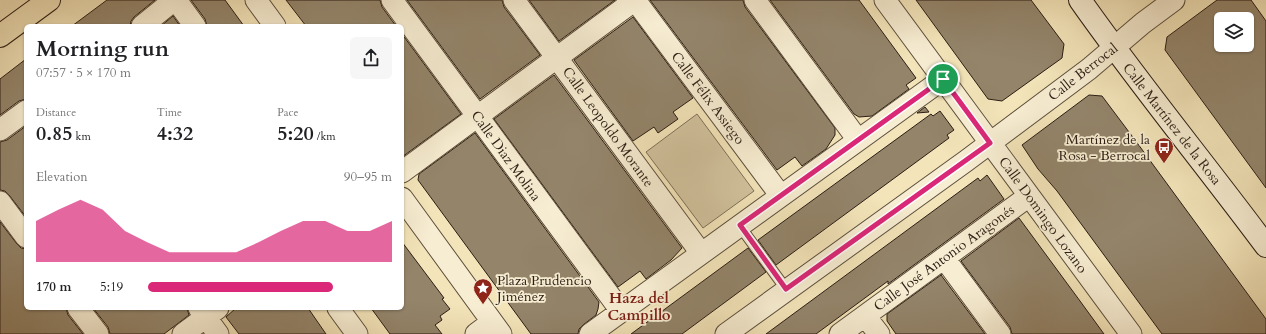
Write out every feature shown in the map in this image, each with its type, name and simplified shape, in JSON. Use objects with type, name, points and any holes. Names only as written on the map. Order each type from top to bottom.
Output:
[{"type":"main road","points":[[0,36],[49,0]]},
{"type":"main road","name":"Calle Martínez de la Rosa","points":[[1080,0],[1113,48],[1218,181],[1266,246]]},
{"type":"street","points":[[145,24],[175,0],[193,24]]},
{"type":"street","points":[[256,0],[274,24]]},
{"type":"street","name":"Calle Diaz Molina","points":[[392,0],[621,311]]},
{"type":"street","name":"Calle Leopoldo Morante","points":[[514,0],[701,254]]},
{"type":"street","points":[[404,171],[635,0]]},
{"type":"street","name":"Calle Félix Assiego","points":[[635,0],[781,196]]},
{"type":"street","points":[[755,0],[858,140]]},
{"type":"street","name":"Calle Domingo Lozano","points":[[885,0],[1131,334]]},
{"type":"street","name":"Calle Berrocal","points":[[726,334],[786,289],[990,143],[1089,69],[1143,23],[1174,0]]},
{"type":"street","points":[[590,334],[943,79]]},
{"type":"street","points":[[0,130],[24,112]]},
{"type":"street","name":"Calle José Antonio Aragonés","points":[[840,334],[1029,196]]},
{"type":"street","points":[[404,201],[490,330]]},
{"type":"street","points":[[0,202],[24,234]]},
{"type":"street","points":[[944,258],[1000,334]]},
{"type":"street","points":[[80,310],[98,334]]},
{"type":"street","points":[[339,310],[357,334]]},
{"type":"street","points":[[183,334],[208,311],[218,334]]},
{"type":"street","points":[[866,316],[879,334]]},
{"type":"lane","points":[[740,225],[786,289]]},
{"type":"shaded area","points":[[697,114],[754,191],[703,228],[646,152]]},
{"type":"building","points":[[107,0],[155,0],[134,17],[130,24],[75,24]]},
{"type":"building","points":[[191,0],[225,0],[243,24],[206,24],[205,19]]},
{"type":"building","points":[[286,0],[380,0],[382,7],[395,24],[304,24]]},
{"type":"building","points":[[407,0],[502,0],[504,7],[540,55],[480,99]]},
{"type":"building","points":[[529,0],[615,0],[559,41]]},
{"type":"building","points":[[650,0],[743,0],[745,7],[835,128],[835,135],[826,149],[802,166],[795,157],[777,170]]},
{"type":"building","points":[[770,0],[859,0],[916,78],[906,85],[909,89],[872,116],[859,117],[854,114]]},
{"type":"building","points":[[916,0],[1031,0],[1064,44],[1062,58],[1002,101],[988,99]]},
{"type":"building","points":[[1217,0],[1251,0],[1266,21],[1266,188],[1165,50],[1167,37]]},
{"type":"building","points":[[173,16],[179,24],[163,24]]},
{"type":"building","points":[[633,17],[693,98],[673,112],[678,119],[658,133],[654,127],[633,141],[574,60]]},
{"type":"building","points":[[404,37],[461,114],[404,156]]},
{"type":"building","points":[[24,61],[24,100],[19,101],[0,115],[0,79]]},
{"type":"building","points":[[554,75],[682,248],[671,260],[646,279],[640,271],[618,287],[494,119]]},
{"type":"building","points":[[1089,95],[1102,96],[1135,140],[1266,319],[1266,334],[1162,334],[1057,191],[1038,169],[1022,145]]},
{"type":"building","points":[[925,107],[929,112],[917,113]]},
{"type":"building","points":[[940,111],[954,130],[947,135],[949,138],[776,265],[758,240],[931,114],[933,116]]},
{"type":"building","points":[[24,127],[24,214],[9,195],[5,191],[0,190],[0,142],[7,140]]},
{"type":"building","points":[[475,133],[599,302],[596,315],[579,329],[578,334],[531,334],[418,180],[419,174]]},
{"type":"building","points":[[987,175],[1004,199],[888,284],[888,281],[816,334],[766,334],[978,178],[980,181]]},
{"type":"building","points":[[1019,218],[1104,334],[1012,334],[1010,327],[961,261]]},
{"type":"building","points":[[0,222],[17,244],[24,249],[24,310],[67,310],[68,315],[83,334],[0,334]]},
{"type":"building","points":[[404,245],[444,298],[442,299],[450,309],[440,316],[442,320],[435,325],[442,334],[390,334],[372,310],[404,310]]},
{"type":"building","points":[[748,248],[766,272],[682,334],[631,334]]},
{"type":"building","points":[[941,275],[985,334],[896,334],[887,321],[887,314]]},
{"type":"building","points":[[95,310],[188,310],[189,315],[164,334],[110,334],[108,327]]},
{"type":"building","points":[[234,310],[309,310],[326,334],[239,334],[226,317]]},
{"type":"place","name":"Martínez de la Rosa - Berrocal","points":[[1164,164]]},
{"type":"place","name":"Plaza Prudencio Jiménez","points":[[483,305]]},
{"type":"district","name":"Haza del Campillo","points":[[639,306]]},
{"type":"route","points":[[943,79],[990,143],[786,289],[740,225],[943,79]]}]
